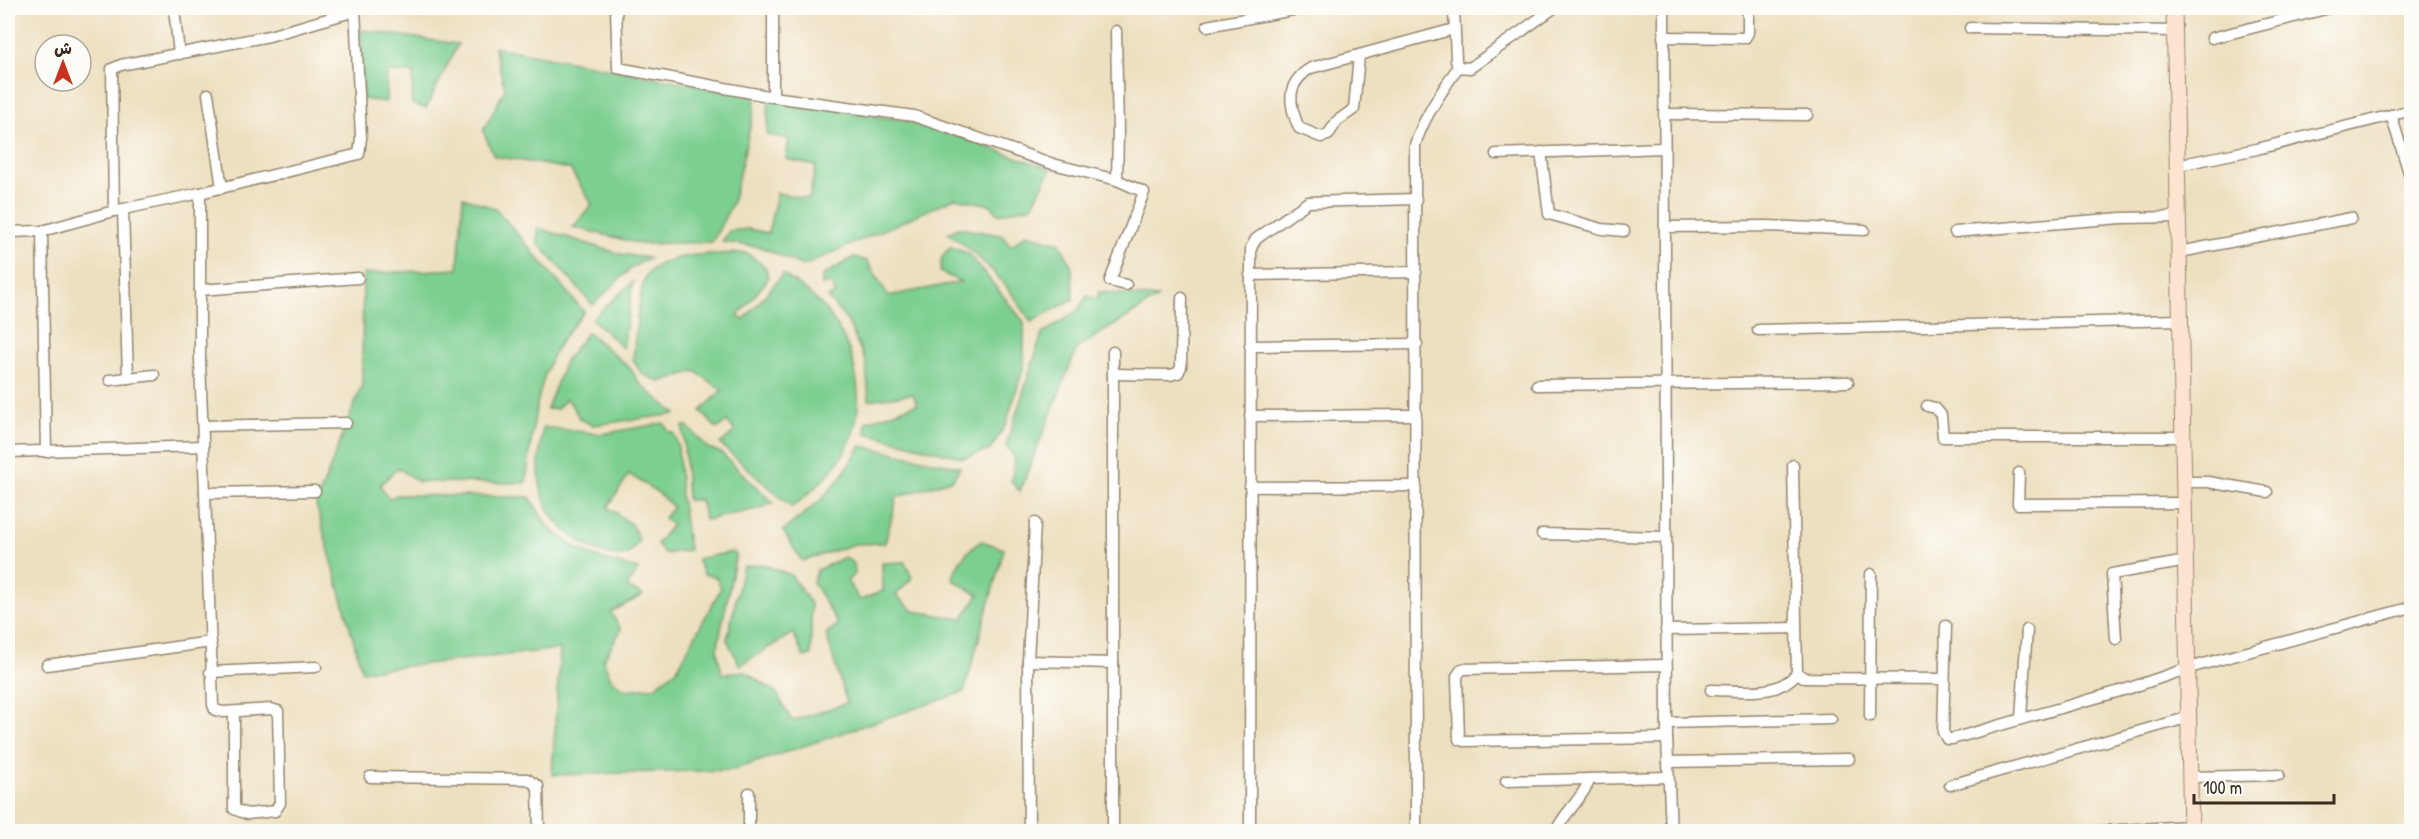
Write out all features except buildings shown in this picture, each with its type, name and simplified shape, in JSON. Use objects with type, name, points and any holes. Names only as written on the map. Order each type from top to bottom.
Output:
[{"type":"main road","points":[[2174,8],[2191,829]]},
{"type":"street","points":[[174,8],[179,54]]},
{"type":"street","points":[[616,8],[618,68],[773,97],[914,116],[1053,164],[1117,180],[1144,192],[1110,281],[1126,285]]},
{"type":"street","points":[[773,8],[773,97]]},
{"type":"street","points":[[1207,26],[1304,8]]},
{"type":"street","points":[[1416,831],[1415,145],[1437,99],[1458,68],[1454,8]]},
{"type":"street","points":[[1458,68],[1470,68],[1554,8]]},
{"type":"street","points":[[1664,8],[1667,384],[1666,665],[1671,831]]},
{"type":"street","points":[[1663,37],[1745,38],[1748,33],[1748,8]]},
{"type":"street","points":[[2212,38],[2329,8]]},
{"type":"street","points":[[8,232],[42,231],[118,210],[222,188],[359,153],[361,138],[355,9],[269,36],[121,65],[111,73],[118,210],[128,378]]},
{"type":"street","points":[[1970,28],[2174,31]]},
{"type":"street","points":[[1359,56],[1354,109],[1337,121],[1328,135],[1321,137],[1299,128],[1291,102],[1292,87],[1298,76],[1311,68],[1454,29]]},
{"type":"street","points":[[1116,31],[1117,180]]},
{"type":"street","points":[[207,94],[222,188]]},
{"type":"street","points":[[2178,165],[2248,151],[2412,110]]},
{"type":"street","points":[[1664,114],[1807,115]]},
{"type":"street","points":[[2391,115],[2412,182]]},
{"type":"street","points":[[1496,154],[1664,148]]},
{"type":"street","points":[[1541,152],[1549,214],[1602,229],[1624,231]]},
{"type":"street","points":[[200,193],[202,426],[211,642],[210,672],[214,708],[219,711],[234,712],[271,709],[279,713],[280,803],[275,811],[247,814],[234,809],[234,712]]},
{"type":"street","points":[[1250,831],[1250,275],[1253,242],[1308,202],[1416,199]]},
{"type":"street","points":[[1955,232],[2138,217],[2179,217]]},
{"type":"street","points":[[2180,252],[2351,218]]},
{"type":"street","points":[[1666,227],[1766,225],[1864,230]]},
{"type":"street","points":[[42,231],[46,452]]},
{"type":"street","points":[[1250,275],[1416,272]]},
{"type":"street","points":[[200,290],[358,278]]},
{"type":"street","points":[[1113,374],[1170,375],[1178,373],[1181,367],[1182,298]]},
{"type":"street","points":[[1758,330],[2180,320]]},
{"type":"street","points":[[1250,346],[1417,344]]},
{"type":"street","points":[[1113,352],[1113,831]]},
{"type":"street","points":[[110,380],[154,375]]},
{"type":"street","points":[[1538,386],[1848,382]]},
{"type":"street","points":[[1927,406],[1935,408],[1941,415],[1943,437],[2183,437]]},
{"type":"street","points":[[1250,416],[1416,415]]},
{"type":"street","points":[[202,426],[346,423]]},
{"type":"street","points":[[8,452],[203,446]]},
{"type":"street","points":[[1711,690],[1776,689],[1790,683],[1797,673],[1793,465]]},
{"type":"street","points":[[2019,473],[2018,504],[2185,503]]},
{"type":"street","points":[[2185,482],[2208,482],[2267,492]]},
{"type":"street","points":[[1250,487],[1416,486]]},
{"type":"street","points":[[205,493],[315,491]]},
{"type":"street","points":[[1029,831],[1028,661],[1035,523]]},
{"type":"street","points":[[1542,534],[1666,537]]},
{"type":"street","points":[[2116,639],[2112,574],[2187,561]]},
{"type":"street","points":[[1870,716],[1871,574]]},
{"type":"street","points":[[1946,626],[1943,732],[1947,739],[2127,689],[2189,668],[2412,607]]},
{"type":"street","points":[[1666,630],[1796,628]]},
{"type":"street","points":[[2021,718],[2027,630]]},
{"type":"street","points":[[47,665],[211,642]]},
{"type":"street","points":[[1028,661],[1113,663]]},
{"type":"street","points":[[1666,665],[1462,669],[1457,676],[1457,729],[1459,739],[1464,741],[1667,738]]},
{"type":"street","points":[[210,672],[316,667]]},
{"type":"street","points":[[1797,673],[1805,678],[1944,679]]},
{"type":"street","points":[[1950,785],[2190,717]]},
{"type":"street","points":[[1667,723],[1831,719]]},
{"type":"street","points":[[1668,762],[1849,759]]},
{"type":"street","points":[[2190,777],[2279,775]]},
{"type":"street","points":[[370,777],[527,778],[538,786],[539,831]]},
{"type":"street","points":[[1506,781],[1668,777]]},
{"type":"street","points":[[1556,831],[1560,822],[1584,794],[1590,779]]},
{"type":"street","points":[[748,793],[748,831]]},
{"type":"street","points":[[2085,831],[2191,829]]},
{"type":"street","points":[[2017,831],[2047,831]]},
{"type":"green space","points":[[361,30],[458,44],[426,108],[412,104],[413,73],[387,72],[386,102],[363,99]]},
{"type":"green space","points":[[494,47],[755,96],[754,111],[732,204],[712,242],[641,244],[573,227],[592,204],[570,169],[494,156],[483,131],[505,89]]},
{"type":"green space","points":[[769,98],[919,123],[1051,169],[1032,206],[998,214],[991,205],[955,198],[803,266],[761,247],[722,242],[729,231],[748,229],[768,233],[777,193],[809,199],[816,166],[786,159],[789,139],[767,135]]},
{"type":"green space","points":[[463,197],[496,209],[584,312],[560,342],[547,368],[535,416],[526,483],[419,482],[398,468],[380,485],[389,499],[396,495],[530,497],[547,525],[569,544],[614,563],[638,569],[627,587],[643,595],[611,612],[621,630],[603,660],[611,679],[625,690],[654,687],[676,671],[721,588],[716,577],[704,574],[697,559],[732,552],[736,554],[717,650],[722,674],[744,671],[776,692],[792,721],[847,703],[826,634],[838,624],[813,582],[817,570],[845,557],[854,564],[855,574],[847,581],[860,600],[883,591],[882,563],[905,562],[912,578],[896,595],[914,611],[962,619],[979,595],[953,580],[954,574],[963,558],[982,541],[1004,549],[964,692],[733,770],[552,775],[560,649],[362,671],[316,504],[362,385],[363,274],[458,269]]},
{"type":"green space","points":[[538,228],[620,254],[649,258],[631,268],[593,305],[538,243]]},
{"type":"green space","points":[[958,228],[1002,235],[1011,246],[1026,234],[1060,243],[1072,268],[1073,299],[1031,322],[1014,296],[994,273],[973,252],[948,233]]},
{"type":"green space","points":[[951,247],[969,254],[1024,322],[1024,366],[1006,424],[990,450],[963,458],[866,433],[866,422],[917,404],[913,394],[869,400],[866,362],[848,322],[828,298],[836,293],[830,283],[822,285],[822,276],[854,257],[867,261],[888,296],[961,282],[940,272],[942,256]]},
{"type":"green space","points":[[747,253],[766,268],[768,279],[738,316],[744,320],[783,274],[823,307],[838,327],[846,343],[856,377],[857,413],[854,430],[847,447],[837,464],[823,480],[792,507],[720,444],[735,431],[727,421],[717,429],[701,411],[722,390],[695,371],[659,382],[641,373],[633,359],[641,291],[646,276],[654,268],[678,258],[707,254]]},
{"type":"green space","points":[[633,282],[623,348],[592,319]]},
{"type":"green space","points":[[1099,292],[1158,298],[1077,348],[1020,491],[1011,481],[1015,458],[1006,446],[1042,334],[1078,310],[1087,296],[1097,299]]},
{"type":"green space","points":[[588,332],[631,369],[639,383],[676,414],[592,425],[580,419],[567,398],[557,409],[547,409],[566,359]]},
{"type":"green space","points":[[664,423],[669,432],[673,432],[678,445],[681,497],[689,550],[664,554],[657,543],[672,525],[664,518],[673,507],[657,492],[629,474],[608,507],[632,525],[639,541],[627,555],[616,556],[599,551],[584,544],[568,532],[547,507],[542,493],[539,463],[543,427],[601,434]]},
{"type":"green space","points":[[683,426],[687,426],[708,448],[721,453],[773,503],[761,508],[705,520],[700,500],[687,500]]},
{"type":"green space","points":[[861,446],[960,467],[953,479],[897,497],[885,543],[855,544],[802,561],[783,531],[822,499],[841,477]]},
{"type":"green space","points":[[761,564],[791,575],[811,604],[811,655],[804,657],[793,633],[740,665],[727,640],[743,567]]}]
